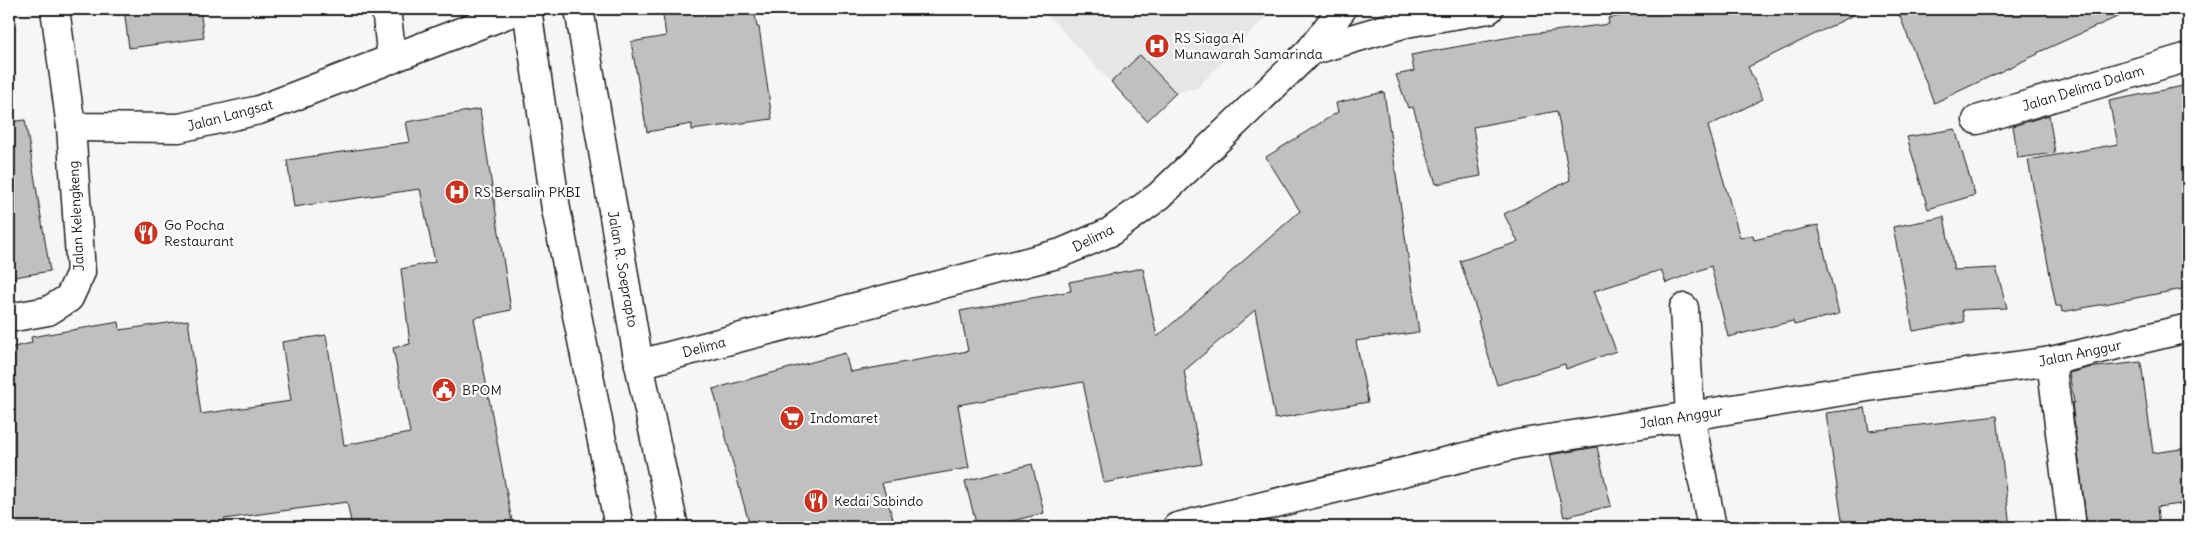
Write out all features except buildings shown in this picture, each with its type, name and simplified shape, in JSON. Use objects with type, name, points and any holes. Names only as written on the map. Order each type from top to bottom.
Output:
[{"type":"street","points":[[55,9],[71,127]]},
{"type":"street","points":[[386,9],[392,59]]},
{"type":"street","name":"Jalan Langsat","points":[[71,127],[179,128],[259,110],[520,9]]},
{"type":"street","points":[[527,9],[556,210],[619,527]]},
{"type":"street","name":"Jalan R. Soeprapto","points":[[579,9],[639,364],[674,527]]},
{"type":"street","points":[[1310,51],[1342,9]]},
{"type":"street","name":"Delima","points":[[639,364],[1061,253],[1110,232],[1159,196],[1310,51],[1406,23],[1489,9]]},
{"type":"street","name":"Jalan Delima Dalam","points":[[1977,120],[2188,57]]},
{"type":"street","name":"Jalan Kelengkeng","points":[[9,318],[48,311],[69,298],[81,272],[71,127]]},
{"type":"street","points":[[1684,308],[1690,416],[1712,527]]},
{"type":"street","name":"Jalan Anggur","points":[[1177,527],[1518,444],[1874,386],[2051,361],[2188,328]]},
{"type":"street","points":[[2051,361],[2072,527]]},
{"type":"shaded area","name":"RS Siaga Al Munawarah Samarinda","points":[[1042,9],[1274,9],[1197,88],[1176,93],[1147,121]]},
{"type":"place","name":"RS Siaga Al Munawarah Samarinda","points":[[1157,46]]},
{"type":"place","name":"RS Bersalin PKBI","points":[[457,192]]},
{"type":"place","name":"Go Pocha Restaurant","points":[[146,233]]},
{"type":"place","name":"BPOM","points":[[444,390]]},
{"type":"place","name":"Indomaret","points":[[792,418]]},
{"type":"place","name":"Kedai Sabindo","points":[[816,501]]}]
